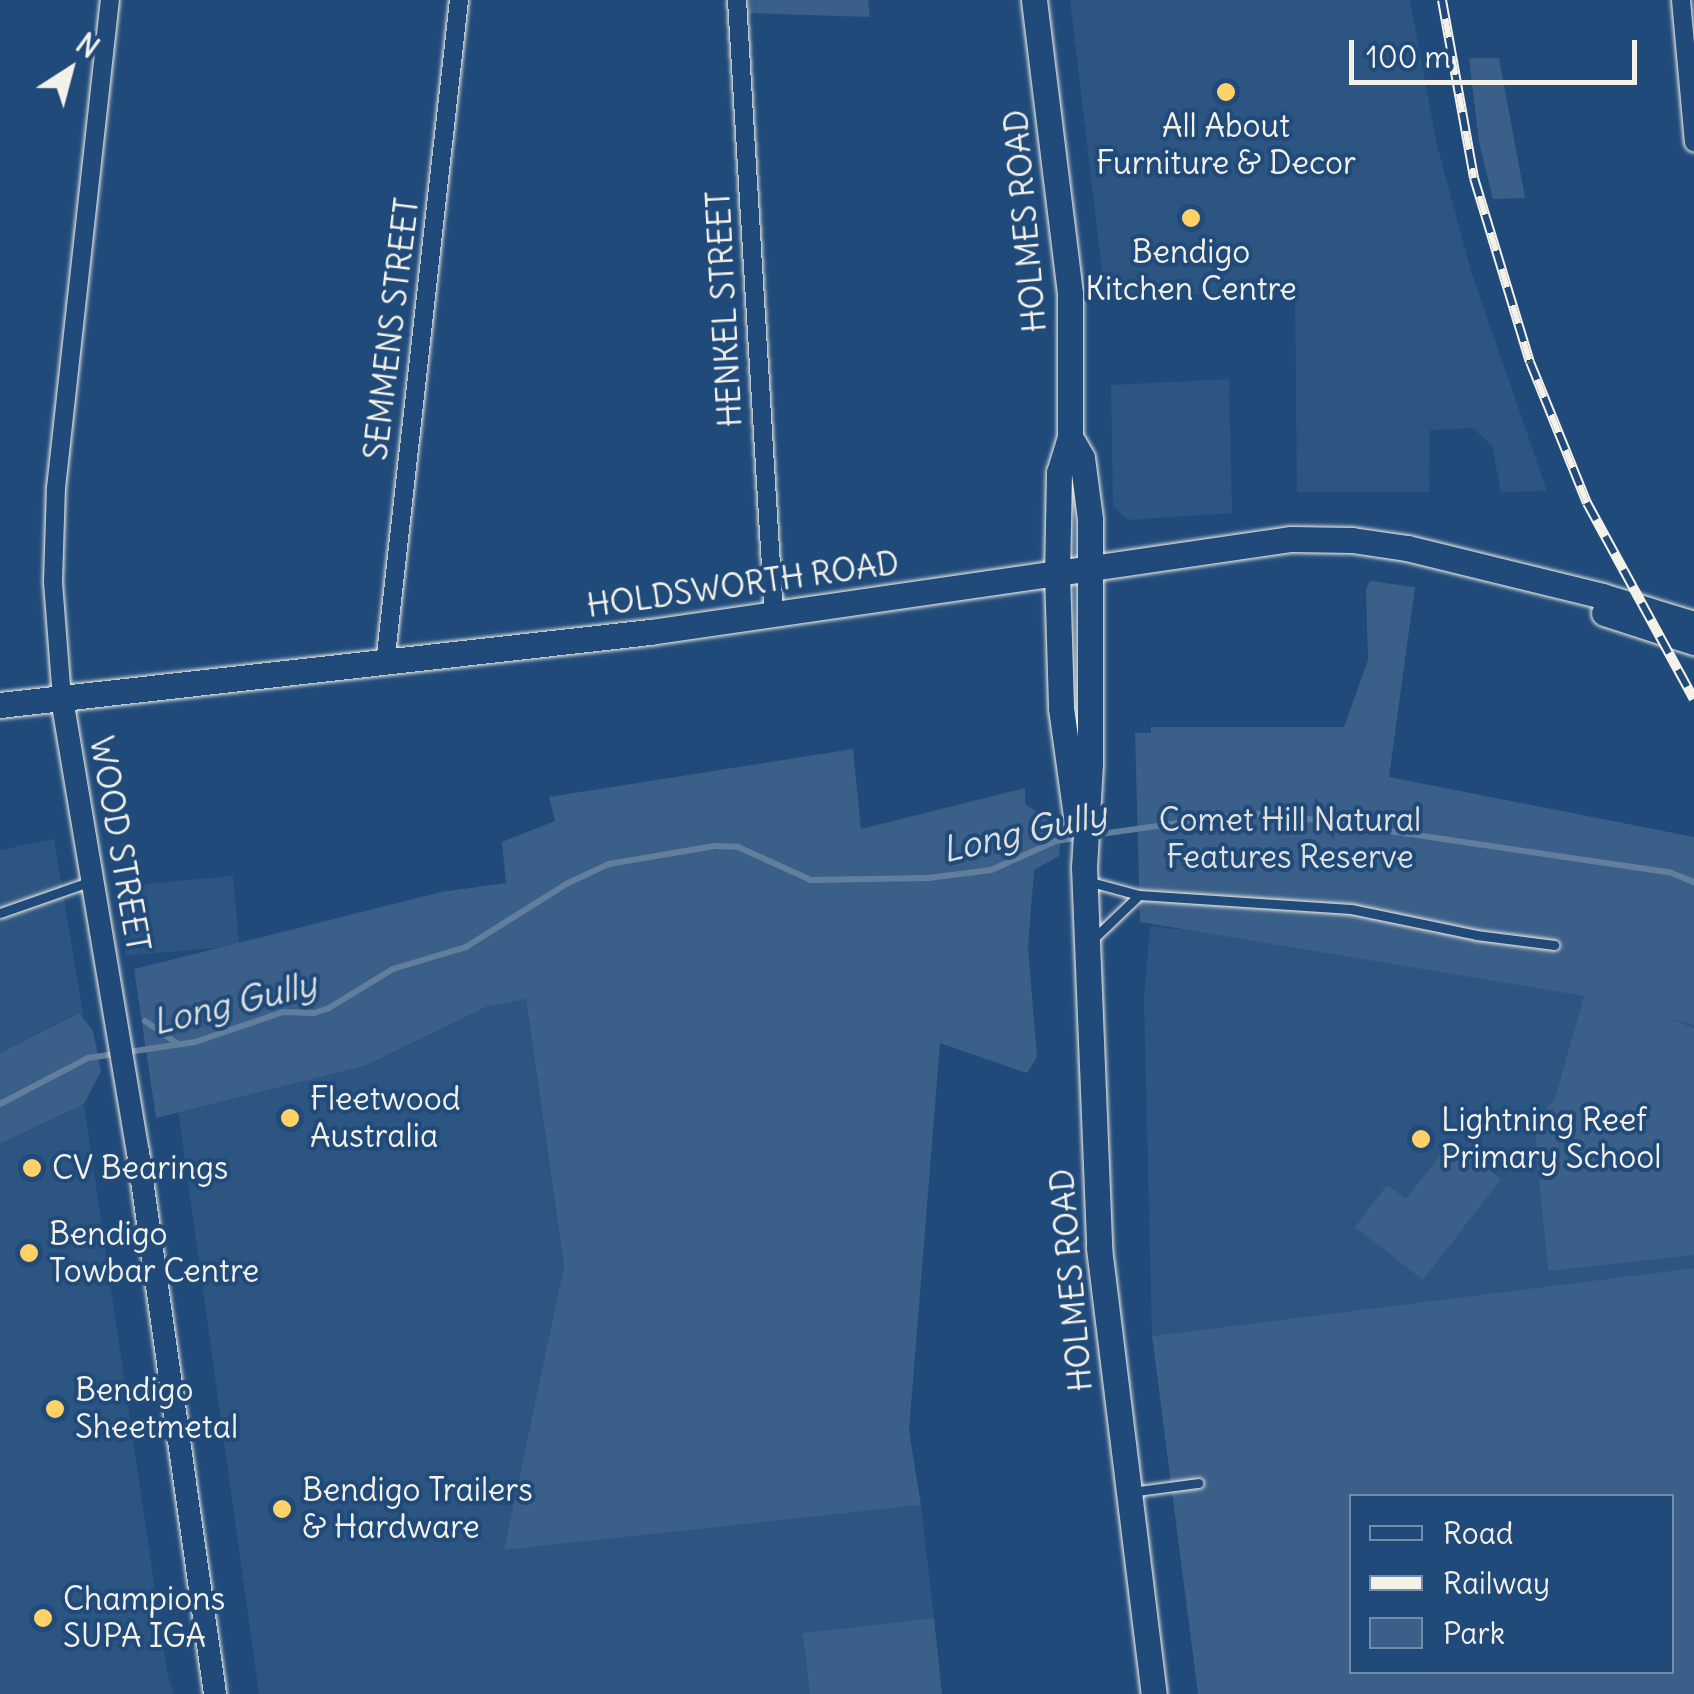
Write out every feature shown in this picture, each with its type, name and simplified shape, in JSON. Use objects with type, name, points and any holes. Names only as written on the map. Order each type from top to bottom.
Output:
[{"type":"main road","name":"HOLMES ROAD","points":[[1034,0],[1067,254],[1070,437],[1059,472],[1057,572],[1061,708],[1084,847]]},
{"type":"main road","name":"HOLMES ROAD","points":[[1070,437],[1082,458],[1086,481],[1090,566],[1084,847],[1099,1248],[1152,1691]]},
{"type":"main road","name":"HOLDSWORTH ROAD","points":[[0,706],[386,664],[774,615],[1213,547],[1324,539],[1392,545],[1694,624]]},
{"type":"main road","name":"HOLDSWORTH ROAD","points":[[1492,570],[1694,642]]},
{"type":"street","name":"WOOD STREET","points":[[110,0],[56,488],[54,582],[62,699],[124,1065],[215,1694]]},
{"type":"street","name":"SEMMENS STREET","points":[[386,664],[459,0]]},
{"type":"street","name":"HENKEL STREET","points":[[737,0],[774,615]]},
{"type":"street","points":[[1681,0],[1694,142]]},
{"type":"lane","points":[[1084,847],[1139,895],[1351,909],[1459,932],[1554,944]]},
{"type":"lane","points":[[0,913],[92,881]]},
{"type":"lane","points":[[1086,946],[1139,895]]},
{"type":"lane","points":[[1127,1492],[1198,1483]]},
{"type":"shaded area","points":[[1070,0],[1410,0],[1437,145],[1471,271],[1547,491],[1501,492],[1492,446],[1473,428],[1430,430],[1429,492],[1297,492],[1295,292],[1105,296]]},
{"type":"shaded area","points":[[1229,379],[1232,513],[1128,520],[1113,507],[1111,385]]},
{"type":"shaded area","points":[[54,839],[84,1018],[78,1013],[0,1053],[0,850]]},
{"type":"shaded area","points":[[233,876],[239,946],[126,956],[119,886]]},
{"type":"shaded area","name":"Lightning Reef Primary School","points":[[1150,926],[1492,965],[1694,1010],[1694,1268],[1152,1336],[1144,999]]},
{"type":"shaded area","points":[[526,999],[564,1266],[505,1549],[921,1505],[934,1618],[804,1633],[810,1694],[259,1694],[178,1110],[367,1065],[486,1007]]},
{"type":"shaded area","points":[[84,1104],[167,1672],[174,1694],[0,1694],[0,1144]]},
{"type":"green space","points":[[749,0],[868,0],[870,17],[750,13]]},
{"type":"green space","points":[[1469,58],[1499,58],[1525,198],[1493,199],[1479,142]]},
{"type":"green space","name":"Comet Hill Natural Features Reserve","points":[[1370,581],[1415,587],[1389,777],[1694,837],[1694,1025],[1668,1018],[1694,1028],[1694,1255],[1548,1271],[1534,1124],[1555,1098],[1584,996],[1140,922],[1135,733],[1151,733],[1151,727],[1344,727],[1368,660],[1366,589]]},
{"type":"green space","points":[[853,749],[861,829],[1025,788],[1025,804],[1062,829],[1059,856],[1034,870],[1028,947],[1037,1057],[1027,1073],[940,1043],[909,1431],[921,1505],[504,1550],[564,1266],[526,999],[486,1007],[367,1065],[156,1118],[134,969],[441,892],[506,883],[502,842],[555,821],[549,797]]},
{"type":"green space","points":[[79,1013],[93,1031],[101,1071],[84,1104],[0,1144],[0,1053]]},
{"type":"green space","points":[[1452,1140],[1501,1179],[1423,1280],[1355,1227],[1387,1185],[1406,1199]]},
{"type":"green space","points":[[1694,1268],[1694,1694],[1198,1694],[1152,1336]]},
{"type":"green space","points":[[934,1618],[942,1694],[810,1694],[803,1633]]},
{"type":"waterway","name":"Long Gully","points":[[1094,835],[1234,815],[1274,814],[1669,872],[1694,882]]},
{"type":"waterway","name":"Long Gully","points":[[0,1104],[88,1058],[195,1042],[283,1012],[314,1013],[329,1008],[393,969],[466,947],[568,883],[609,864],[714,846],[738,847],[811,880],[928,878],[991,870],[1056,841],[1082,837]]},
{"type":"waterway","points":[[145,1021],[177,1043]]},
{"type":"railway","points":[[1442,0],[1474,178],[1530,362],[1587,503],[1694,699]]},
{"type":"place","name":"All About Furniture & Decor","points":[[1226,92]]},
{"type":"place","name":"Bendigo Kitchen Centre","points":[[1191,218]]},
{"type":"place","name":"Fleetwood Australia","points":[[290,1118]]},
{"type":"place","name":"Lightning Reef Primary School","points":[[1421,1139]]},
{"type":"place","name":"CV Bearings","points":[[32,1168]]},
{"type":"place","name":"Bendigo Towbar Centre","points":[[29,1253]]},
{"type":"place","name":"Bendigo Sheetmetal","points":[[55,1409]]},
{"type":"place","name":"Bendigo Trailers & Hardware","points":[[282,1509]]},
{"type":"place","name":"Champions SUPA IGA","points":[[43,1618]]}]
